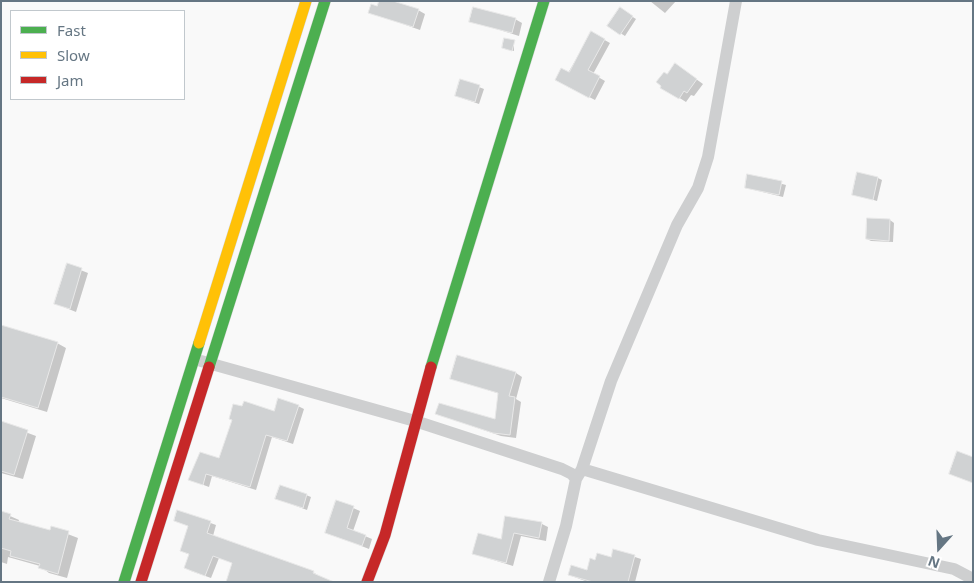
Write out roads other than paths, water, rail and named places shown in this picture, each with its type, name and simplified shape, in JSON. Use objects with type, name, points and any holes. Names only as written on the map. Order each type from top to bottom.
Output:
[{"type":"street","points":[[124,582],[306,1]]},
{"type":"street","points":[[140,582],[325,1]]},
{"type":"street","points":[[367,582],[385,535],[415,420],[544,1]]},
{"type":"street","points":[[549,582],[579,474],[611,381],[677,224],[698,188],[708,157],[736,1]]},
{"type":"street","points":[[193,359],[415,420],[579,474],[818,540],[954,569],[973,579]]}]
